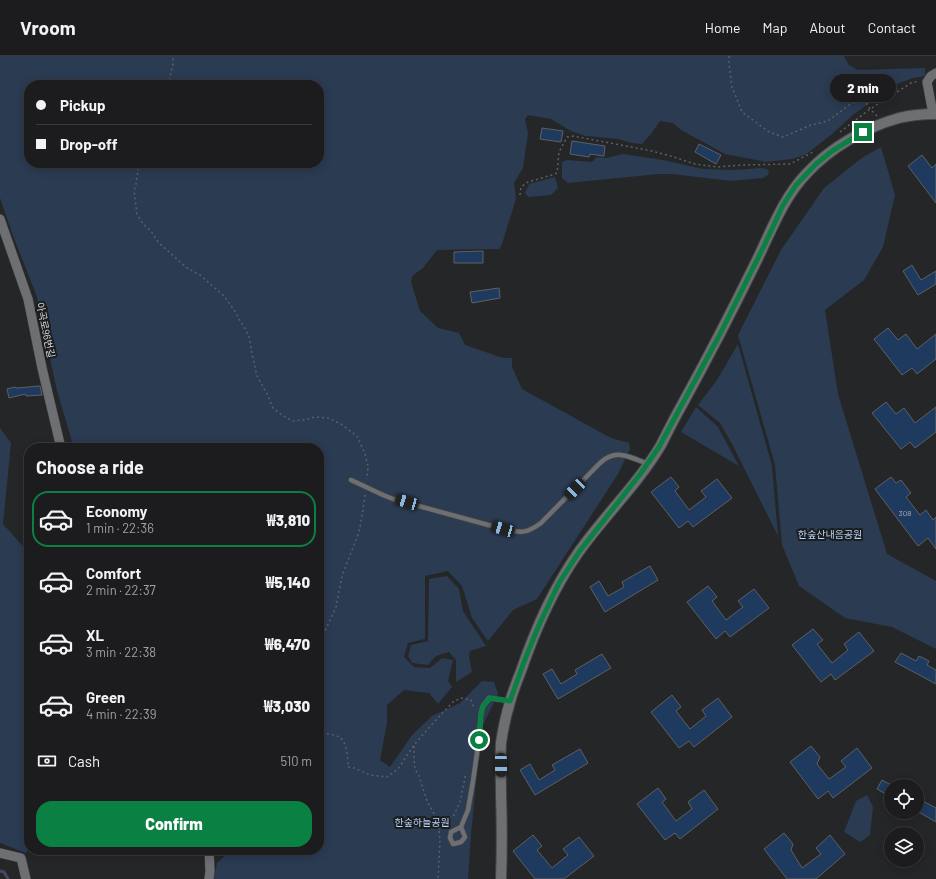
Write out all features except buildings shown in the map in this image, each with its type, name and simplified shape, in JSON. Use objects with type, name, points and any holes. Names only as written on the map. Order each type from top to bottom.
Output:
[{"type":"street","points":[[501,879],[501,753],[503,730],[510,701],[524,662],[548,604],[562,577],[583,546],[648,464],[659,447],[718,338],[765,244],[778,213],[796,185],[808,171],[832,151],[863,132],[884,123],[909,116],[934,114],[927,86],[931,76],[936,73]]},
{"type":"street","name":"아곡로96번길","points":[[0,220],[28,299],[42,368],[61,443]]},
{"type":"street","points":[[0,853],[21,858],[26,879]]},
{"type":"street","points":[[209,855],[209,879]]},
{"type":"lane","points":[[351,480],[393,499],[513,532],[523,532],[536,527],[541,523],[600,463],[608,457],[612,455],[624,455],[648,464]]},
{"type":"lane","points":[[461,827],[468,810],[474,781],[483,706],[490,698],[510,701]]},
{"type":"path","points":[[169,80],[174,64],[173,56]]},
{"type":"path","points":[[729,56],[732,87],[742,112],[769,132],[783,137],[811,125],[828,121],[852,102],[865,101],[870,109],[884,123]]},
{"type":"path","points":[[838,134],[870,109],[911,83],[929,79]]},
{"type":"path","points":[[520,195],[521,187],[528,182],[552,175],[557,172],[559,152],[567,138],[573,136],[652,151],[695,164],[717,167],[790,164],[816,151]]},
{"type":"path","points":[[139,168],[134,191],[137,214],[143,224],[151,231],[159,243],[187,268],[200,275],[224,296],[234,310],[249,336],[257,376],[273,408],[292,421],[315,417],[328,418],[341,424],[357,436],[366,454],[368,466],[359,532],[342,576],[336,607],[324,633]]},
{"type":"path","points":[[324,732],[339,736],[344,741],[347,751],[348,767],[370,775],[387,778],[398,769],[414,745],[453,702],[461,698],[471,700],[474,707],[474,713]]},
{"type":"path","points":[[414,745],[415,769],[439,829],[440,841],[438,879]]},
{"type":"path","points":[[439,829],[444,821],[454,815],[460,802],[467,770]]},
{"type":"green space","name":"한숲하늘공원","points":[[0,56],[844,56],[849,65],[858,70],[925,68],[925,76],[899,83],[854,114],[831,135],[805,155],[792,159],[766,162],[725,154],[681,130],[673,123],[660,121],[642,144],[618,139],[586,136],[571,131],[551,119],[528,115],[525,119],[528,133],[523,168],[514,183],[516,199],[502,244],[499,249],[437,250],[423,268],[412,276],[411,282],[420,311],[438,328],[459,333],[465,345],[503,358],[512,358],[512,367],[522,389],[611,438],[629,443],[630,449],[618,474],[537,599],[513,610],[488,641],[472,618],[462,586],[448,571],[425,576],[425,639],[408,643],[404,657],[414,667],[430,668],[442,658],[453,660],[448,681],[452,687],[438,704],[429,693],[404,690],[387,705],[387,723],[380,760],[390,767],[412,735],[432,716],[460,703],[482,681],[494,682],[498,694],[483,725],[478,761],[468,879],[214,879],[217,863],[226,855],[324,855],[324,443],[73,443],[57,391],[37,297],[0,198]]},
{"type":"green space","name":"한숲산내음공원","points":[[881,147],[895,195],[883,247],[864,280],[825,310],[838,394],[887,554],[936,581],[936,649],[892,627],[845,618],[799,586],[782,545],[775,465],[738,335],[781,250],[824,188],[863,157]]},
{"type":"green space","points":[[623,154],[663,160],[703,169],[733,170],[762,168],[769,170],[768,175],[763,178],[731,181],[672,174],[568,183],[562,178],[562,162],[567,160],[592,162],[597,157],[606,158]]},
{"type":"green space","points":[[555,177],[558,188],[551,195],[528,197],[525,193],[529,184]]},
{"type":"green space","points":[[738,344],[772,466],[778,536],[720,423],[698,405],[717,380]]},
{"type":"green space","points":[[696,407],[718,427],[739,466],[681,432]]},
{"type":"green space","points":[[0,428],[11,443],[3,524],[24,547],[24,852],[0,843]]},
{"type":"green space","points":[[447,576],[459,589],[463,611],[486,646],[470,651],[469,657],[472,672],[456,682],[456,660],[449,652],[436,656],[428,665],[412,663],[408,656],[411,645],[428,641],[429,579]]},
{"type":"green space","points":[[867,795],[873,807],[870,835],[860,842],[844,832],[856,801]]},
{"type":"waterway","points":[[0,871],[4,872],[8,879]]},
{"type":"route","points":[[479,740],[483,706],[490,698],[510,701],[539,625],[559,583],[579,552],[641,473],[659,447],[718,338],[783,205],[796,185],[808,171],[832,151],[863,132]]}]
